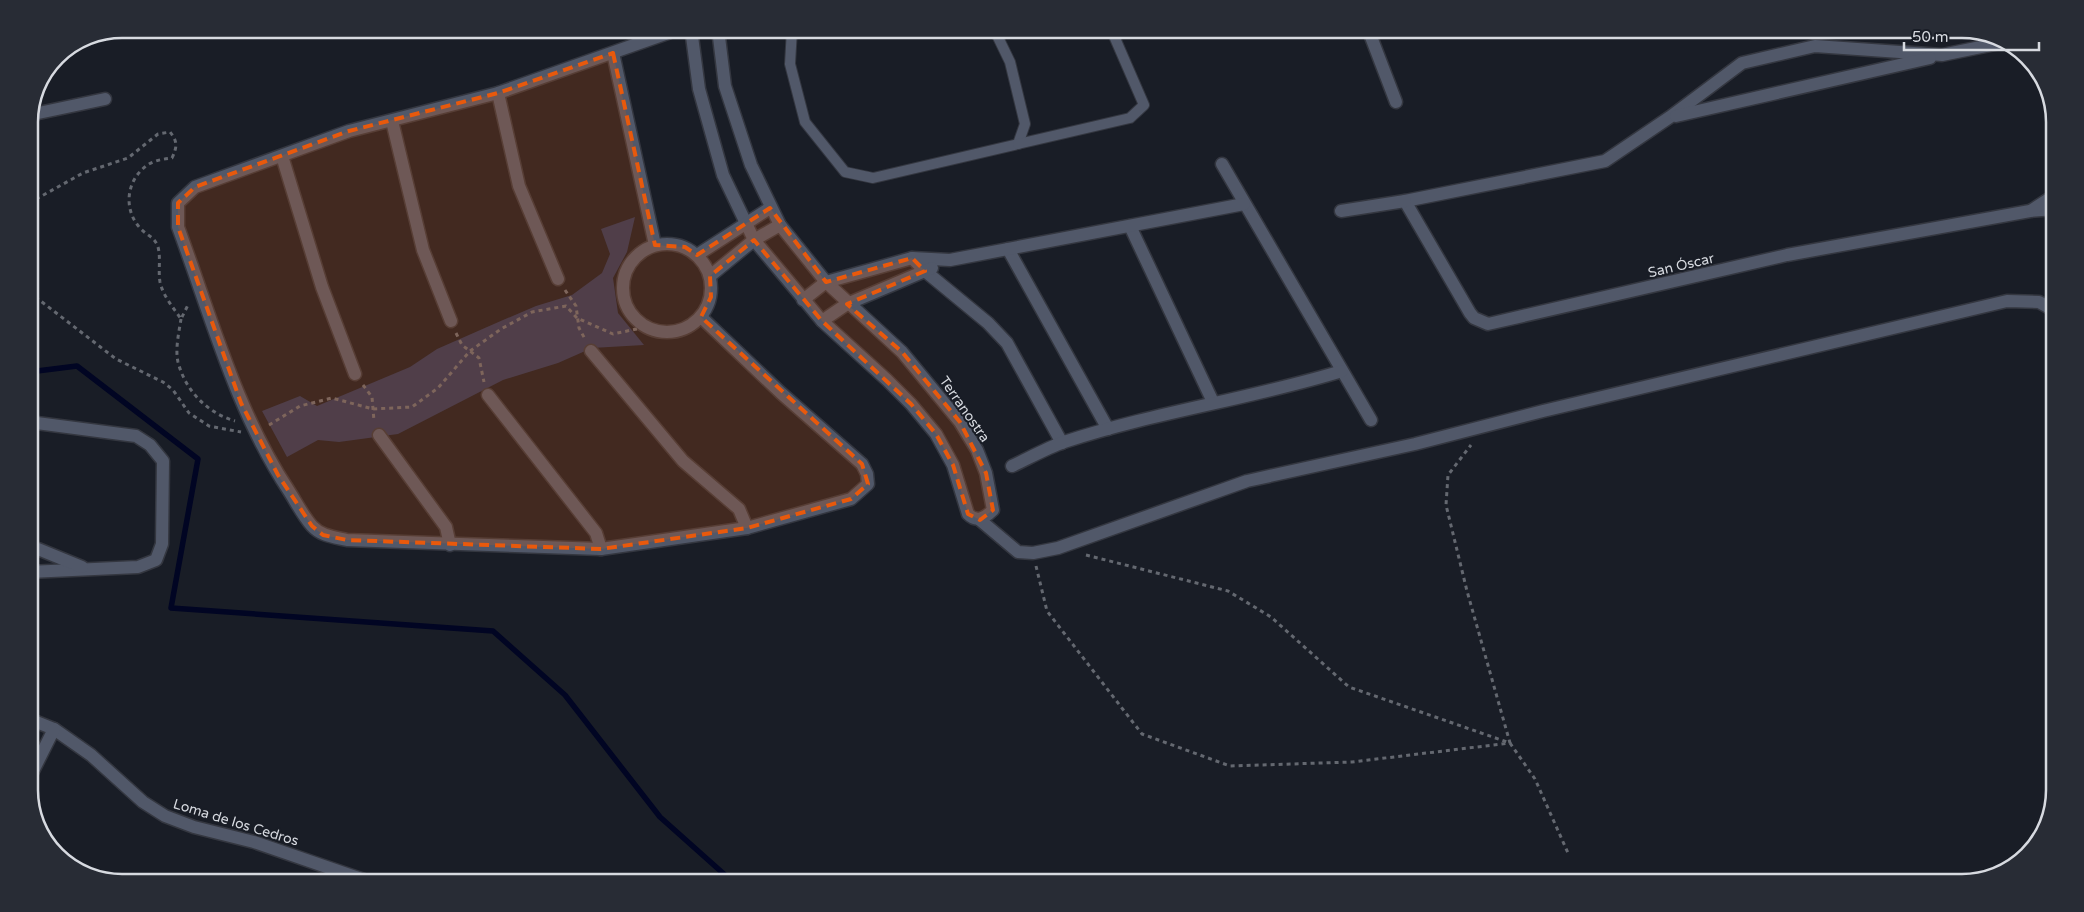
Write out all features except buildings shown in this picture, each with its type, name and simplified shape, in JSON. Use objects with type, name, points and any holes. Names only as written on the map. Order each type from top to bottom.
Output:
[{"type":"street","points":[[654,38],[498,93],[349,131],[195,187],[178,203],[178,227],[241,402],[278,475],[312,526],[323,534],[347,540],[601,549],[747,528],[851,499],[868,484],[867,474],[862,464],[781,393],[701,316]]},
{"type":"street","points":[[692,38],[702,98],[724,175],[754,240],[822,321],[899,392],[936,434],[953,465],[968,514],[980,520],[1018,552],[1033,553],[1058,548],[1248,481],[1415,444],[2006,301],[2039,302],[2046,306]]},
{"type":"street","name":"Terranostra","points":[[719,38],[724,86],[751,166],[770,208],[780,225],[826,282],[847,304],[902,352],[928,381],[960,422],[977,450],[986,472],[993,510],[980,520]]},
{"type":"street","points":[[1371,38],[1396,102]]},
{"type":"street","points":[[1670,117],[1995,44]]},
{"type":"street","points":[[1341,211],[1405,201],[1605,161],[1670,117],[1742,63],[1815,46],[1942,55]]},
{"type":"street","points":[[613,53],[655,245]]},
{"type":"street","points":[[498,93],[519,186],[558,279]]},
{"type":"street","points":[[38,113],[105,99]]},
{"type":"street","points":[[392,121],[423,250],[451,321]]},
{"type":"street","points":[[282,156],[322,287],[355,374]]},
{"type":"street","points":[[1222,164],[1371,420]]},
{"type":"street","name":"San Óscar","points":[[1405,201],[1470,313],[1474,318],[1488,324],[1787,255],[2046,210]]},
{"type":"street","name":"San Óscar","points":[[2030,212],[2046,201]]},
{"type":"street","points":[[822,321],[847,304],[950,260],[1244,204]]},
{"type":"street","points":[[698,255],[770,208]]},
{"type":"street","points":[[710,276],[754,240],[780,225]]},
{"type":"street","points":[[1130,226],[1213,402]]},
{"type":"street","points":[[670,244],[685,247],[698,255],[710,276],[711,297],[701,316],[692,325],[681,330],[658,331],[646,327],[633,316],[624,301],[623,284],[628,267],[639,253],[655,245],[670,244]]},
{"type":"street","points":[[1008,249],[1108,429]]},
{"type":"street","points":[[803,300],[826,282],[912,258],[950,260]]},
{"type":"street","points":[[912,258],[988,323],[1007,343],[1062,443]]},
{"type":"street","points":[[591,351],[683,460],[739,509],[747,528]]},
{"type":"street","points":[[1012,466],[1062,443],[1108,429],[1213,402],[1300,384],[1342,371]]},
{"type":"street","points":[[488,395],[596,533],[601,549]]},
{"type":"street","points":[[38,423],[136,436],[150,445],[163,460],[162,544],[156,560],[138,567],[38,572]]},
{"type":"street","points":[[380,435],[446,527],[450,545]]},
{"type":"street","points":[[38,549],[87,569]]},
{"type":"street","name":"Loma de los Cedros","points":[[38,722],[54,728],[91,754],[143,802],[165,816],[194,827],[254,842],[347,874]]},
{"type":"street","points":[[38,761],[54,728]]},
{"type":"lane","points":[[791,38],[790,64],[805,122],[846,172],[873,178],[1130,118],[1144,105],[1115,38]]},
{"type":"lane","points":[[998,38],[1010,62],[1025,124],[1018,144]]},
{"type":"path","points":[[38,198],[83,173],[128,158],[158,134],[170,132],[176,140],[176,148],[172,158],[148,165],[138,175],[130,188],[128,202],[140,228],[152,237],[158,246],[160,280],[164,293],[181,319]]},
{"type":"path","points":[[558,279],[576,306],[579,328],[591,351]]},
{"type":"path","points":[[199,284],[181,319],[178,360],[186,383],[198,400],[220,417],[235,421],[256,434]]},
{"type":"path","points":[[38,299],[116,360],[163,382],[173,390],[188,413],[209,426],[256,434],[300,406],[332,398],[373,409],[412,407],[438,388],[470,351],[501,328],[532,312],[566,306],[577,318],[613,334],[646,327]]},
{"type":"path","points":[[451,321],[462,345],[478,358],[488,395]]},
{"type":"path","points":[[355,374],[372,397],[374,423],[380,435]]},
{"type":"path","points":[[1486,426],[1448,475],[1446,505],[1467,591],[1510,743],[1535,779],[1568,853]]},
{"type":"path","points":[[1058,548],[1228,591],[1271,617],[1349,687],[1510,743]]},
{"type":"path","points":[[1033,553],[1047,611],[1142,734],[1230,766],[1352,762],[1510,743]]},
{"type":"highlighted area","points":[[613,53],[655,245],[685,247],[697,255],[770,208],[826,282],[912,258],[925,271],[847,304],[902,352],[960,422],[986,473],[993,510],[980,520],[968,514],[953,465],[936,434],[911,404],[822,321],[754,240],[710,276],[711,297],[701,317],[862,464],[868,484],[861,493],[851,499],[747,528],[601,549],[347,540],[323,535],[312,526],[278,475],[241,403],[178,227],[178,203],[195,187],[349,131],[498,93]]},
{"type":"shaded area","points":[[635,217],[627,252],[613,278],[618,313],[644,345],[592,348],[558,363],[503,380],[398,434],[339,442],[318,440],[287,457],[262,411],[300,396],[317,406],[410,367],[437,349],[503,320],[536,306],[572,295],[602,273],[610,254],[601,229]]},
{"type":"waterway","points":[[38,371],[77,366],[198,459],[171,608],[493,631],[565,695],[660,817],[724,874]]}]
